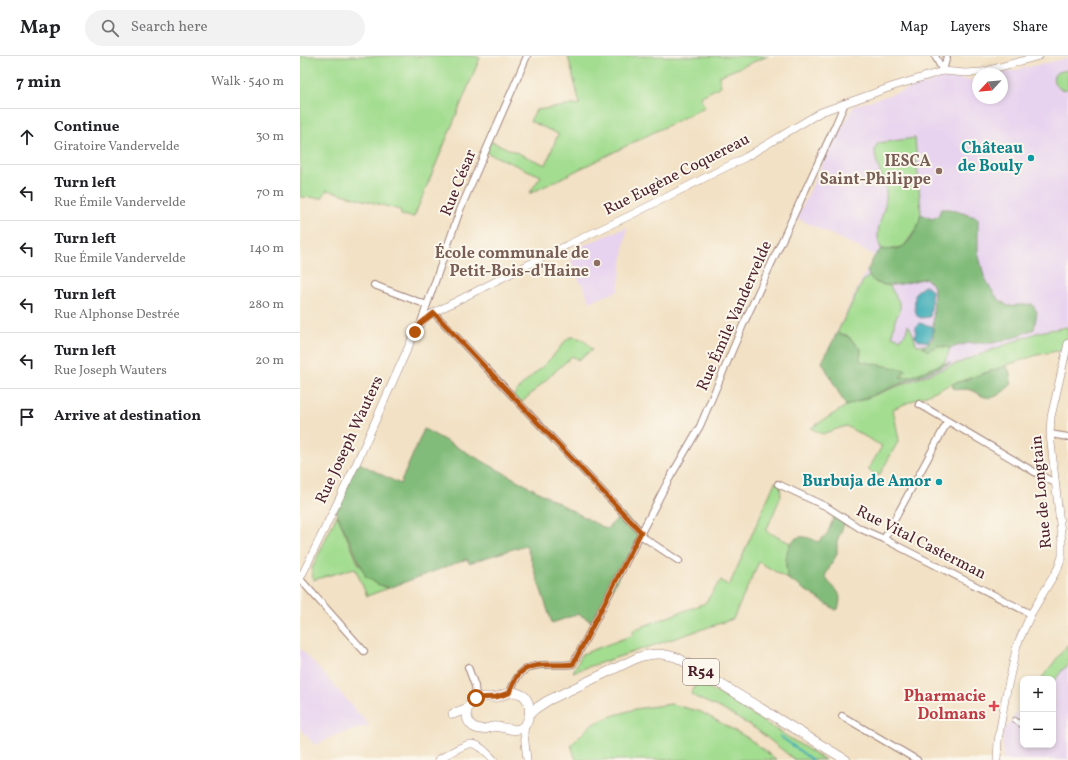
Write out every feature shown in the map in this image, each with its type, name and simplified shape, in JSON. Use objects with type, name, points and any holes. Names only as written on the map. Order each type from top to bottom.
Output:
[{"type":"main road","name":"R54","points":[[529,714],[547,701],[639,657],[649,654],[663,653],[678,658],[846,760]]},
{"type":"main road","name":"R54","points":[[480,698],[496,697],[514,692],[534,702],[547,701]]},
{"type":"main road","points":[[480,698],[468,705],[466,714],[468,721],[474,727],[480,729],[496,726],[514,730],[520,729],[525,724],[529,714],[530,706],[523,697]]},
{"type":"main road","points":[[453,714],[468,708]]},
{"type":"street","name":"Rue César","points":[[421,323],[460,210],[527,56]]},
{"type":"street","points":[[935,56],[943,71]]},
{"type":"street","points":[[943,71],[947,56]]},
{"type":"street","points":[[943,71],[965,73],[982,72],[1038,56]]},
{"type":"street","name":"Rue Eugène Coquereau","points":[[431,314],[746,157],[821,112],[943,71]]},
{"type":"street","name":"Rue Émile Vandervelde","points":[[509,693],[515,681],[525,670],[545,664],[562,666],[573,664],[704,418],[735,343],[836,126],[845,103]]},
{"type":"street","points":[[374,285],[427,305]]},
{"type":"street","points":[[431,314],[641,534],[678,561]]},
{"type":"street","name":"Rue Joseph Wauters","points":[[300,579],[335,509],[415,332],[421,323],[431,314]]},
{"type":"street","name":"Rue de Longtain","points":[[998,760],[1000,730],[1012,662],[1020,636],[1058,568],[1062,556],[1062,542],[1050,434],[1051,417],[1068,344]]},
{"type":"street","points":[[918,404],[1038,474],[1055,482]]},
{"type":"street","points":[[884,539],[948,421]]},
{"type":"street","points":[[1050,434],[1068,437]]},
{"type":"street","name":"Rue Vital Casterman","points":[[778,484],[827,507],[860,529],[884,539],[1031,614]]},
{"type":"street","points":[[300,579],[364,651]]},
{"type":"street","points":[[468,667],[474,686],[480,698]]},
{"type":"street","points":[[515,681],[516,687],[523,697]]},
{"type":"street","points":[[842,716],[917,760]]},
{"type":"street","points":[[1015,720],[1020,724]]},
{"type":"street","points":[[525,724],[524,743],[527,760]]},
{"type":"street","points":[[510,729],[515,732],[524,743]]},
{"type":"street","points":[[438,760],[464,745],[472,744],[479,747],[494,760]]},
{"type":"shaded area","points":[[1068,58],[1068,326],[1039,332],[846,406],[822,362],[874,255],[797,218],[824,161],[854,106],[944,78],[972,80],[972,104],[1008,104],[1008,72]]},
{"type":"shaded area","name":"École communale de Petit-Bois-d'Haine","points":[[627,227],[618,291],[590,302],[582,283],[580,283],[568,252]]},
{"type":"shaded area","points":[[1068,644],[1068,760],[1003,760],[1003,732],[1020,708],[1020,748],[1056,748],[1056,676],[1043,676]]},
{"type":"shaded area","points":[[300,648],[369,725],[338,734],[315,745],[300,728]]},
{"type":"green space","points":[[300,56],[475,56],[480,58],[414,217],[401,215],[400,210],[327,190],[322,198],[300,197]]},
{"type":"green space","points":[[568,56],[768,56],[719,76],[721,86],[700,97],[705,107],[529,194],[541,176],[485,152],[490,141],[546,165],[558,134],[530,121],[536,110],[580,104]]},
{"type":"green space","points":[[1068,70],[1068,89],[1064,90],[1055,84],[1054,78],[1058,72]]},
{"type":"green space","points":[[915,138],[921,211],[919,225],[904,246],[889,250],[881,249],[878,231],[885,203],[886,191],[876,161],[875,149],[878,143]]},
{"type":"green space","points":[[941,209],[950,209],[978,218],[978,252],[984,276],[998,299],[1008,306],[1032,304],[1037,312],[1034,329],[1013,338],[992,343],[969,343],[950,348],[938,346],[927,351],[923,347],[933,339],[934,287],[926,278],[902,284],[884,285],[877,283],[871,278],[867,271],[874,257],[881,249],[897,249],[903,247],[911,239],[921,214],[932,219],[938,216]]},
{"type":"green space","points":[[869,276],[876,283],[890,286],[900,304],[900,311],[895,320],[892,336],[900,339],[906,333],[908,325],[917,345],[925,345],[923,348],[938,346],[950,348],[944,363],[910,377],[899,377],[905,370],[860,361],[861,349],[847,335],[837,333],[863,281]]},
{"type":"green space","points":[[1067,327],[1068,362],[1064,361],[1065,353],[1057,351],[1037,355],[952,384],[893,409],[899,440],[879,476],[868,470],[882,446],[846,426],[822,434],[811,428],[846,406],[1039,332]]},
{"type":"green space","points":[[837,333],[847,336],[861,349],[860,361],[906,370],[900,377],[910,377],[944,363],[951,363],[846,406],[822,362]]},
{"type":"green space","points":[[570,337],[583,340],[592,350],[578,360],[572,356],[521,403],[513,396]]},
{"type":"green space","points":[[1007,366],[1011,376],[1010,386],[1001,394],[994,397],[987,397],[971,390],[953,388],[952,384]]},
{"type":"green space","points":[[424,429],[606,529],[623,514],[641,532],[595,623],[578,614],[552,623],[526,545],[469,563],[467,559],[389,588],[377,584],[366,577],[335,509],[357,462],[400,484]]},
{"type":"green space","points":[[775,482],[780,485],[781,496],[766,531],[790,543],[786,561],[788,579],[759,562],[733,619],[573,672],[582,654],[633,635],[633,630],[705,603],[721,580],[729,586]]},
{"type":"green space","points":[[337,515],[358,563],[377,584],[389,588],[367,596],[355,568],[313,580],[312,568]]},
{"type":"green space","points":[[837,516],[845,522],[837,541],[837,554],[825,576],[839,593],[840,602],[838,609],[836,610],[788,579],[786,561],[787,553],[794,540],[800,537],[818,542],[827,534],[834,517]]},
{"type":"green space","points":[[1068,644],[1068,666],[1063,669],[1056,679],[1056,676],[1043,676]]},
{"type":"green space","points":[[697,682],[703,684],[825,760],[795,760],[756,729],[722,709],[691,694]]},
{"type":"green space","points":[[671,704],[701,712],[748,738],[777,760],[576,760],[571,745],[591,725],[609,717],[635,709]]},
{"type":"water","points":[[924,286],[928,286],[932,291],[931,309],[930,317],[921,318],[917,316],[916,313],[915,297],[916,292]]},
{"type":"water","points":[[919,323],[932,326],[933,334],[928,342],[918,340],[915,337],[916,327]]},
{"type":"waterway","points":[[780,736],[812,760]]},
{"type":"place","name":"Château de Bouly","points":[[1031,158]]},
{"type":"place","name":"IESCA Saint-Philippe","points":[[939,171]]},
{"type":"place","name":"École communale de Petit-Bois-d'Haine","points":[[597,263]]},
{"type":"place","name":"Burbuja de Amor","points":[[939,482]]},
{"type":"place","name":"Pharmacie Dolmans","points":[[994,706]]},
{"type":"route","points":[[415,332],[429,315],[434,313],[641,532],[586,642],[573,664],[562,666],[545,664],[533,667],[520,674],[509,693],[496,697],[476,698]]}]
